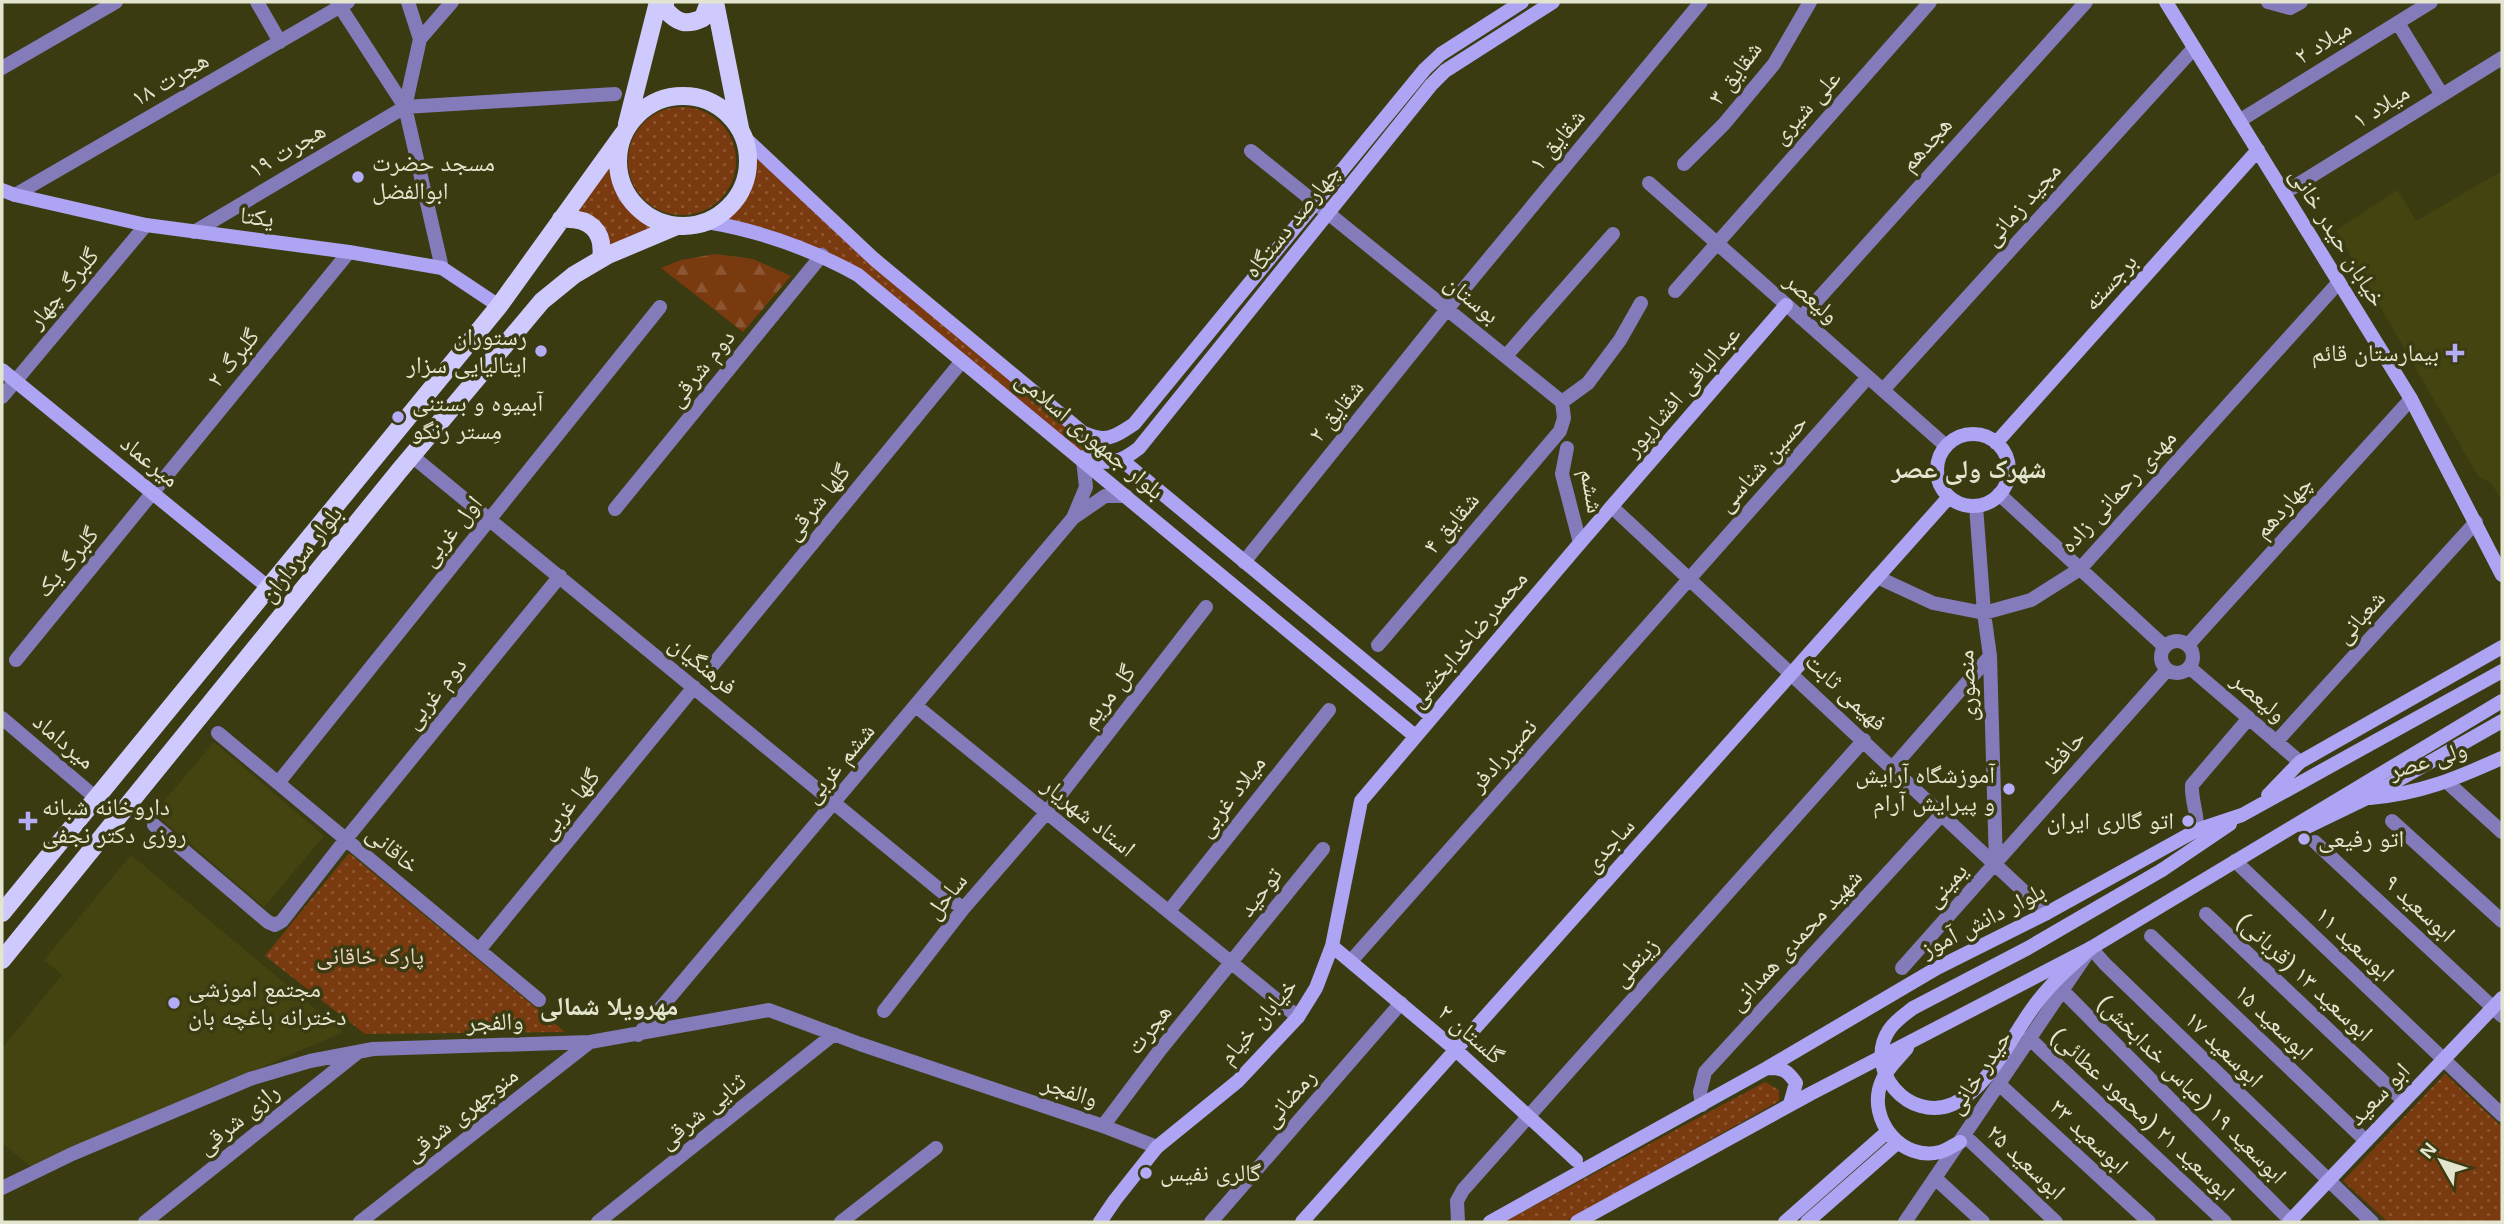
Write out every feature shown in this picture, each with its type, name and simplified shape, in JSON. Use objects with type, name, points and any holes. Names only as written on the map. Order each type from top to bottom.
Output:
[{"type":"main road","points":[[658,2],[618,151],[618,169],[622,186],[631,202],[660,223],[677,226],[707,222],[722,214],[743,187],[748,161],[715,2]]},
{"type":"main road","points":[[665,2],[665,9],[674,19],[691,23],[704,18],[709,2]]},
{"type":"main road","points":[[624,132],[635,116],[650,105],[666,98],[683,96],[701,98],[717,105],[731,117],[742,134]]},
{"type":"main road","name":"بلوار سرداران","points":[[2,913],[499,306],[624,132]]},
{"type":"main road","points":[[561,219],[584,221],[593,227],[603,248],[601,259]]},
{"type":"main road","name":"بلوار سرداران","points":[[2,960],[412,456],[542,301],[574,275],[601,259],[677,226]]},
{"type":"street","points":[[2,68],[116,2]]},
{"type":"street","points":[[257,2],[280,42]]},
{"type":"street","points":[[408,2],[420,39]]},
{"type":"street","points":[[405,107],[420,39],[452,2]]},
{"type":"street","name":"چهارصد دستگاه","points":[[1099,440],[1116,436],[1134,424],[1425,69],[1441,54],[1522,2]]},
{"type":"street","name":"چهارصد دستگاه","points":[[1123,461],[1139,448],[1431,85],[1445,71],[1553,2]]},
{"type":"street","name":"شقایق ۱","points":[[1448,308],[1702,2]]},
{"type":"street","name":"شقایق ۳","points":[[1684,164],[1724,124],[1774,64],[1810,2]]},
{"type":"street","name":"علی شیری","points":[[1675,291],[1930,2]]},
{"type":"street","name":"هجدهم","points":[[1801,318],[2086,2]]},
{"type":"street","name":"خیابان حیدر خانی","points":[[2166,2],[2411,399],[2502,575]]},
{"type":"street","points":[[2268,2],[2290,8],[2301,2]]},
{"type":"street","name":"میلاد ۲","points":[[2239,121],[2431,2]]},
{"type":"street","points":[[342,3],[405,107],[442,268]]},
{"type":"street","name":"هجرت ۱۸","points":[[8,193],[280,42],[342,3]]},
{"type":"street","points":[[2398,23],[2442,95]]},
{"type":"street","name":"مجید زمانی","points":[[1883,390],[2194,48]]},
{"type":"street","name":"میلاد ۱","points":[[2284,193],[2502,58]]},
{"type":"street","points":[[405,107],[615,94]]},
{"type":"street","name":"هجرت ۱۹","points":[[194,232],[405,107]]},
{"type":"street","name":"بلوار جمهوری اسلامی","points":[[742,134],[874,259],[1082,432],[1099,440]]},
{"type":"street","name":"برجسته","points":[[1996,443],[2258,150]]},
{"type":"street","name":"بوستان","points":[[1251,151],[1562,402]]},
{"type":"street","name":"ولیعصر","points":[[1649,183],[1946,446]]},
{"type":"street","name":"یکتا","points":[[8,193],[146,225],[349,252],[442,268],[499,306]]},
{"type":"street","name":"بلوار جمهوری اسلامی","points":[[707,222],[747,228],[822,255],[858,275],[1415,736]]},
{"type":"street","name":"گلبرگ چهار","points":[[2,397],[146,225]]},
{"type":"street","points":[[1506,356],[1613,234]]},
{"type":"street","name":"گلبرگ ۲","points":[[153,494],[349,252]]},
{"type":"street","name":"دوم شرقی","points":[[615,509],[822,255]]},
{"type":"street","name":"مهدی رحمانی زاده","points":[[1877,577],[1933,603],[1984,612],[2031,600],[2080,569],[2339,282]]},
{"type":"street","points":[[1562,402],[1588,383],[1620,340],[1641,303]]},
{"type":"street","name":"عبدالباقی افشارپور","points":[[1612,507],[1786,305]]},
{"type":"street","name":"اول غربی","points":[[278,783],[660,307]]},
{"type":"street","name":"شقایق ۲","points":[[1244,562],[1448,308]]},
{"type":"street","name":"گلها شرقی","points":[[707,672],[962,360]]},
{"type":"street","name":"میرعماد","points":[[2,370],[269,588]]},
{"type":"street","name":"حسین شناسی","points":[[1689,579],[1868,377]]},
{"type":"street","name":"چهاردهم","points":[[2188,645],[2411,399]]},
{"type":"street","name":"شقایق ۴","points":[[1378,645],[1560,431],[1564,418],[1562,402]]},
{"type":"street","points":[[1976,434],[1996,443],[2008,462],[2006,485],[1999,494],[1976,506],[1966,506],[1948,497],[1937,478],[1940,456],[1946,446],[1965,435],[1976,434]]},
{"type":"street","name":"ششم","points":[[1566,448],[1562,474],[1580,543]]},
{"type":"street","name":"فرهنگیان","points":[[412,456],[963,909]]},
{"type":"street","points":[[1073,518],[1086,487],[1079,458],[1100,462],[1123,461]]},
{"type":"street","name":"بلوار جمهوری اسلامی","points":[[1123,461],[1432,717]]},
{"type":"street","name":"گلبرگ یک","points":[[16,660],[153,494]]},
{"type":"street","points":[[1999,494],[2165,647]]},
{"type":"street","points":[[1073,518],[1105,496],[1126,496]]},
{"type":"street","name":"ساجدی","points":[[1302,1222],[1948,497]]},
{"type":"street","name":"منصوری","points":[[1976,506],[1990,656],[1996,864]]},
{"type":"street","name":"محمدرضاخدابخشی","points":[[1361,801],[1612,507]]},
{"type":"street","name":"فهیمی ثابت","points":[[1612,507],[2047,913]]},
{"type":"street","name":"ششم غربی","points":[[638,1035],[1073,518]]},
{"type":"street","name":"شعبانی","points":[[2276,742],[2476,522]]},
{"type":"street","name":"دوم غربی","points":[[155,825],[268,922],[275,925],[282,921],[345,839],[560,576]]},
{"type":"street","name":"نصیررادفر","points":[[1351,961],[1689,579]]},
{"type":"street","name":"گل مریم","points":[[1046,812],[1206,607]]},
{"type":"street","points":[[2176,641],[2188,645],[2193,656],[2189,667],[2179,673],[2167,670],[2161,659],[2165,647],[2176,641]]},
{"type":"street","points":[[2257,805],[2300,762],[2502,647]]},
{"type":"street","points":[[1893,767],[1990,656]]},
{"type":"street","name":"ولیعصر","points":[[2189,667],[2300,762]]},
{"type":"street","name":"حافظ","points":[[1996,864],[2167,670]]},
{"type":"street","name":"بلوار دانش آموز","points":[[1490,1222],[1767,1068],[1922,976],[2047,913],[2197,830],[2242,815],[2502,671]]},
{"type":"street","name":"گلها غربی","points":[[479,950],[694,687]]},
{"type":"street","points":[[1577,1222],[1790,1104],[2091,948],[2502,701]]},
{"type":"street","name":"استاد شهریار","points":[[916,706],[1298,1017]]},
{"type":"street","name":"میلاد غربی","points":[[1169,911],[1329,710]]},
{"type":"street","name":"میرداماد","points":[[2,718],[96,798]]},
{"type":"street","points":[[2197,830],[2192,785],[2249,718]]},
{"type":"street","points":[[2280,833],[2297,832],[2365,799],[2502,720]]},
{"type":"street","name":"خاقانی","points":[[218,733],[539,1000]]},
{"type":"street","name":"زینعلی","points":[[1458,1222],[1457,1201],[1463,1190],[1864,740]]},
{"type":"street","name":"ولی عصر","points":[[2365,799],[2405,795],[2447,782],[2502,758]]},
{"type":"street","points":[[2447,782],[2502,832]]},
{"type":"street","name":"خیابان خیام","points":[[1100,1222],[1157,1147],[1238,1081],[1298,1017],[1317,988],[1332,946],[1361,801]]},
{"type":"street","name":"ساحل","points":[[884,1011],[963,909],[1046,812]]},
{"type":"street","name":"شهید محمدی همدانی","points":[[1702,1105],[1700,1092],[1704,1072],[1942,814]]},
{"type":"street","points":[[2091,948],[2037,1002],[1993,1066],[1964,1097],[1953,1104],[1926,1106],[1908,1100],[1889,1083],[1881,1068],[1881,1049],[1888,1030],[1898,1019],[1913,1008],[2028,948],[2162,870],[2242,815]]},
{"type":"street","points":[[2392,821],[2502,920]]},
{"type":"street","name":"ابوسعید ۹","points":[[2315,842],[2499,1007]]},
{"type":"street","name":"توحید","points":[[1233,963],[1323,849]]},
{"type":"street","name":"ابوسعید ۱۱","points":[[2235,861],[2502,1115]]},
{"type":"street","name":"یمینی","points":[[1902,968],[1996,864]]},
{"type":"street","name":"ابوسعید ۱۳ (قربانی)","points":[[2206,914],[2404,1101]]},
{"type":"street","name":"ابوسعید ۱۵","points":[[2151,936],[2366,1141]]},
{"type":"street","name":"گلستان ۲","points":[[1332,946],[1457,1051],[1576,1160]]},
{"type":"street","name":"حیدر خانی","points":[[1905,1222],[2091,948]]},
{"type":"street","name":"ابوسعید ۱۷","points":[[2091,948],[2372,1222]]},
{"type":"street","name":"هجرت","points":[[1103,1125],[1160,1050],[1233,963]]},
{"type":"street","name":"ابوسعید ۱۹ (عباس خدابخش)","points":[[2062,990],[2290,1222]]},
{"type":"street","name":"رمضانی","points":[[1211,1222],[1401,1003]]},
{"type":"street","name":"ابو سعید","points":[[2290,1222],[2443,1060],[2499,1007]]},
{"type":"street","name":"والفجر","points":[[2,1188],[72,1154],[250,1079],[310,1060],[373,1049],[590,1042],[769,1010],[1103,1125],[1157,1147]]},
{"type":"street","name":"ثنایی شرقی","points":[[598,1222],[834,1034]]},
{"type":"street","name":"ابوسعید ۲۱ (محمود عطائی)","points":[[2029,1038],[2225,1222]]},
{"type":"street","name":"منوچهری شرقی","points":[[360,1222],[590,1042]]},
{"type":"street","points":[[1913,1042],[1889,1068],[1880,1085],[1878,1100],[1881,1118],[1892,1138],[1919,1152],[1943,1152],[1962,1139]]},
{"type":"street","name":"رازی شرقی","points":[[145,1222],[359,1052]]},
{"type":"street","points":[[1767,1068],[1783,1068],[1789,1072],[1796,1083],[1790,1104]]},
{"type":"street","name":"ابوسعید ۲۳","points":[[1999,1084],[2149,1222]]},
{"type":"street","points":[[1785,1222],[1892,1138]]},
{"type":"street","points":[[1807,1222],[1892,1138]]},
{"type":"street","name":"ابوسعید ۲۵","points":[[1962,1139],[2056,1222]]},
{"type":"street","points":[[841,1222],[936,1148]]},
{"type":"street","points":[[1935,1178],[1983,1222]]},
{"type":"shaded area","name":"بیمارستان قائم","points":[[2502,171],[2502,501],[2491,483],[2478,476],[2336,230],[2398,190],[2416,221]]},
{"type":"shaded area","points":[[214,742],[324,836],[264,907],[154,813]]},
{"type":"shaded area","name":"مجتمع اموزشی دخترانه باغچه بان","points":[[131,855],[343,1032],[31,1167],[2,1143],[2,1048],[62,975],[44,960]]},
{"type":"green space","points":[[682,107],[703,111],[720,123],[732,140],[736,161],[732,182],[720,199],[703,211],[682,215],[661,211],[644,199],[632,182],[628,161],[632,140],[644,123],[661,111]]},
{"type":"green space","points":[[751,151],[891,281],[1086,442],[1094,457],[1078,451],[862,271],[722,220],[737,206],[746,190],[751,171]]},
{"type":"green space","points":[[611,159],[611,171],[619,193],[632,209],[661,228],[607,251],[575,208]]},
{"type":"green space","points":[[715,254],[753,259],[791,276],[743,332],[661,268],[681,260]]},
{"type":"green space","name":"پارک خاقانی","points":[[349,853],[565,1032],[365,1034],[265,956]]},
{"type":"green space","points":[[2445,1074],[2502,1127],[2502,1222],[2388,1222],[2343,1181]]},
{"type":"green space","points":[[1765,1082],[1779,1090],[1779,1101],[1564,1222],[1504,1222]]},
{"type":"place","name":"مسجد حضرت ابوالفضل","points":[[358,177]]},
{"type":"place","name":"رستوران ایتالیایی سزار","points":[[541,351]]},
{"type":"place","name":"بیمارستان قائم","points":[[2455,353]]},
{"type":"place","name":"آبمیوه و بستنی مِستر رنگو","points":[[398,417]]},
{"type":"place","name":"آموزشگاه آرایش و پیرایش آرام","points":[[2009,789]]},
{"type":"place","name":"داروخانه شبانه روزی دکتر نجفی","points":[[28,821]]},
{"type":"place","name":"اتو گالری ایران","points":[[2188,821]]},
{"type":"place","name":"اتو رفیعی","points":[[2304,839]]},
{"type":"place","name":"مجتمع اموزشی دخترانه باغچه بان","points":[[174,1003]]},
{"type":"place","name":"گالری نفیس","points":[[1146,1173]]},
{"type":"district","name":"شهرک ولی عصر","points":[[1969,469]]},
{"type":"district","name":"مهرویلا شمالی","points":[[609,1006]]}]
